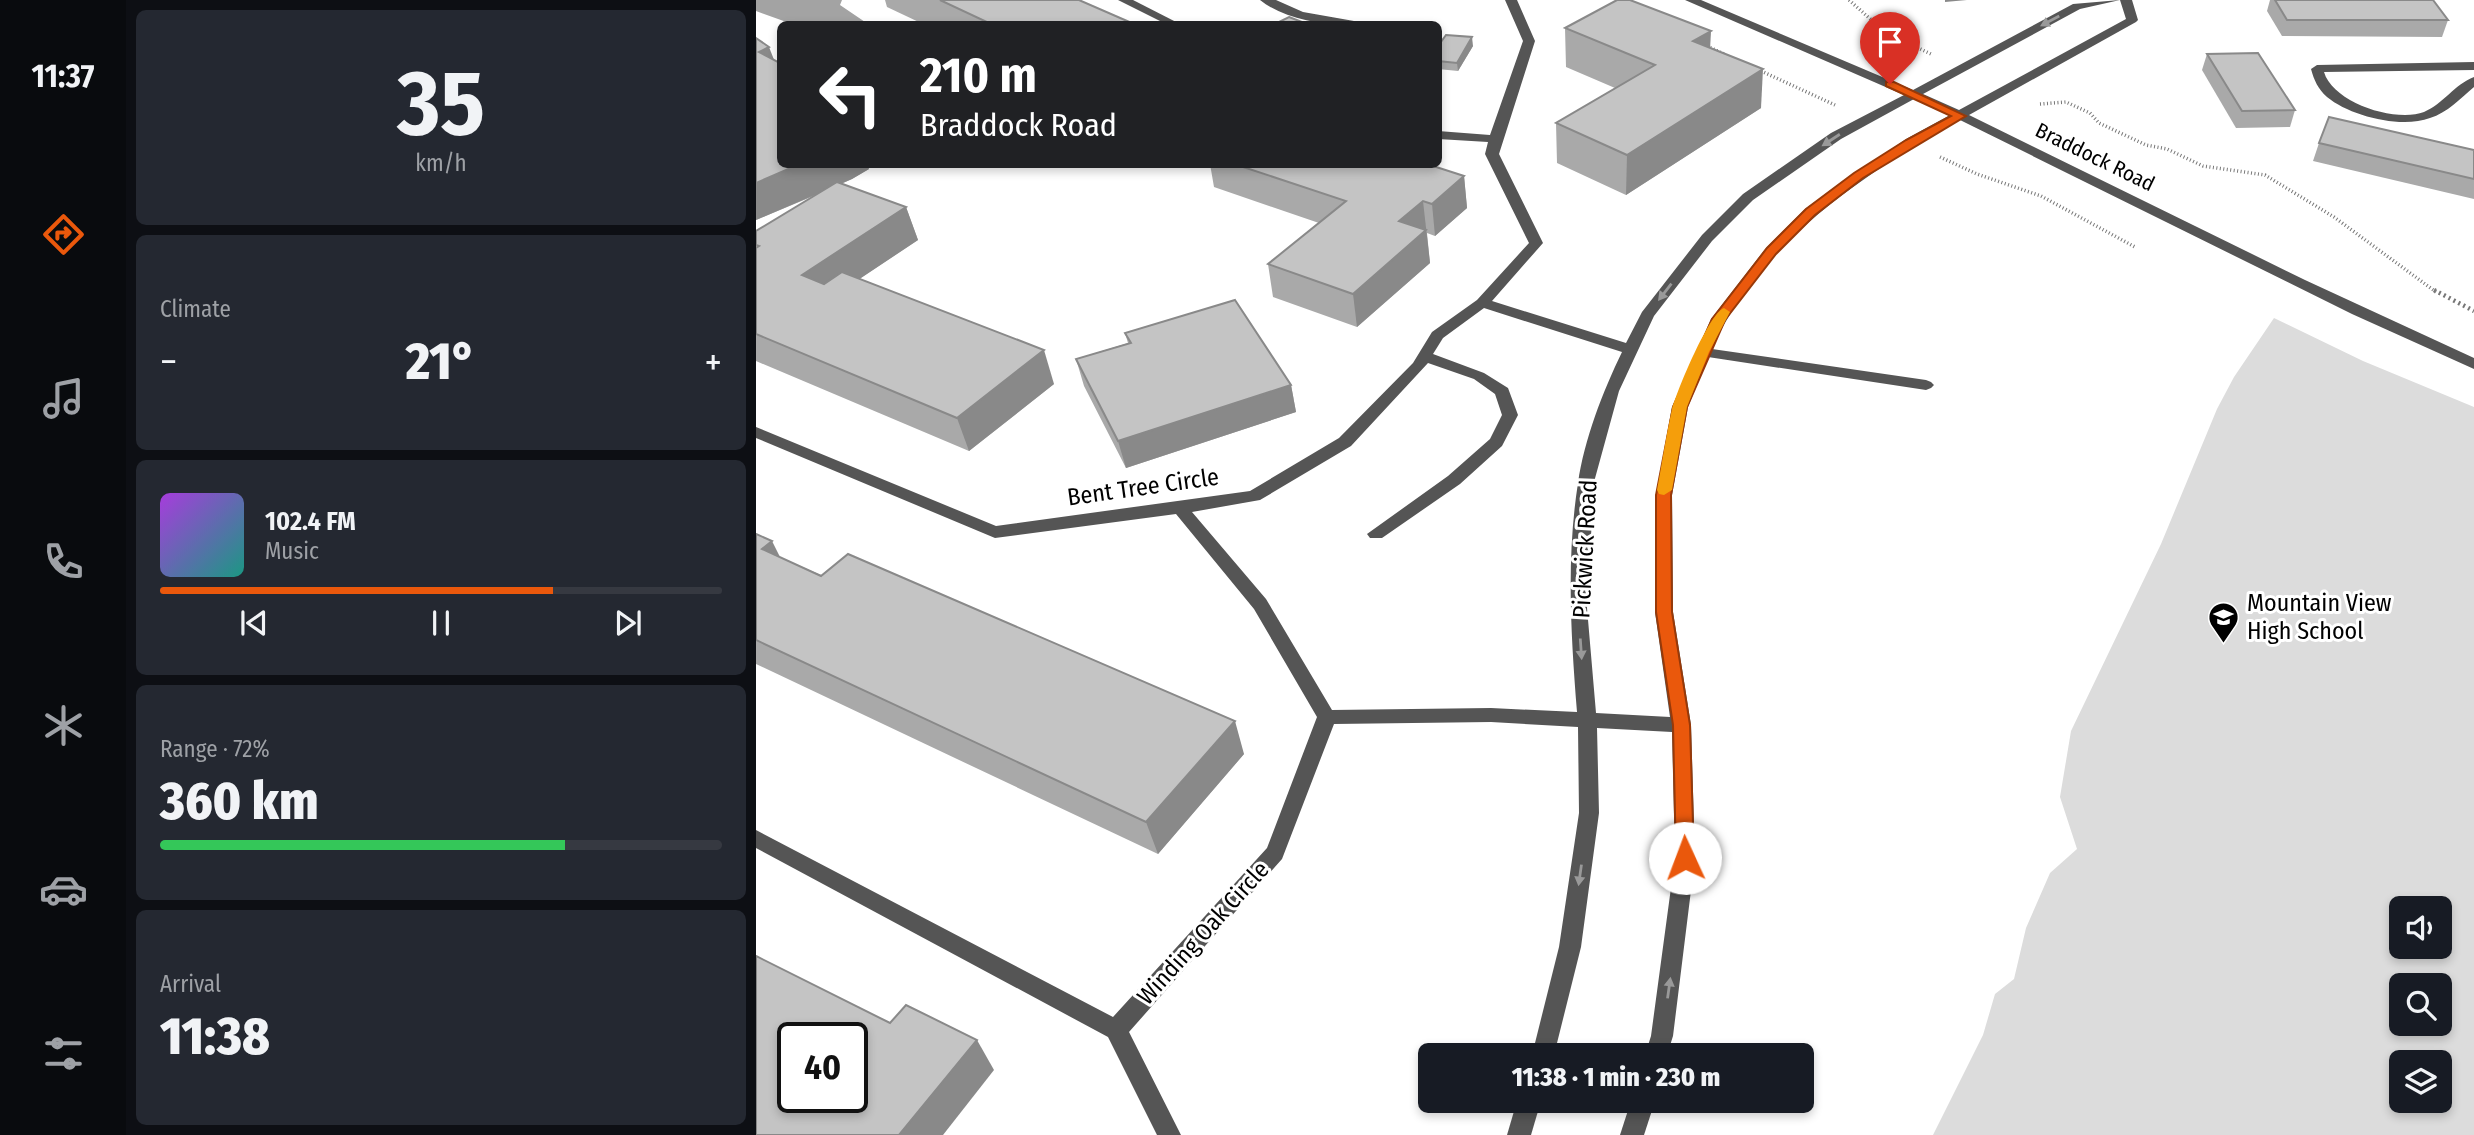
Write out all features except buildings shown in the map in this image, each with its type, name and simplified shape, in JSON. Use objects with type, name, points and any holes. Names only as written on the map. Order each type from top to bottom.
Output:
[{"type":"street","points":[[1124,0],[1168,21]]},
{"type":"street","points":[[1266,0],[1300,15],[1335,21]]},
{"type":"street","points":[[1442,135],[1494,139],[1529,41],[1511,0]]},
{"type":"street","name":"Braddock Road","points":[[1691,0],[1960,116],[2384,325],[2474,364]]},
{"type":"street","name":"Pickwick Road","points":[[1546,1043],[1570,947],[1589,813],[1587,719],[1578,608],[1586,482],[1611,391],[1647,314],[1707,239],[1748,197],[1836,136],[2077,6],[2114,0]]},
{"type":"street","points":[[1658,1043],[1672,969],[1685,858],[1681,725],[1664,612],[1664,495],[1680,407],[1703,352],[1718,319],[1771,251],[1810,212],[1911,142],[2132,20],[2126,0]]},
{"type":"street","points":[[2474,66],[2317,69],[2323,87],[2339,100],[2364,110],[2397,116],[2425,116],[2474,81]]},
{"type":"street","name":"Bent Tree Circle","points":[[756,432],[995,531],[1181,508],[1254,496],[1345,442],[1419,366],[1437,335],[1482,303],[1536,243],[1492,154],[1494,139]]},
{"type":"street","points":[[1482,303],[1631,350]]},
{"type":"street","points":[[1703,352],[1926,385]]},
{"type":"street","points":[[1377,534],[1454,480],[1496,442],[1510,415],[1502,391],[1479,376],[1424,356]]},
{"type":"street","points":[[1181,508],[1260,604],[1326,717],[1491,715],[1681,725]]},
{"type":"street","name":"Winding Oak Circle","points":[[1116,1030],[1275,852],[1326,717]]},
{"type":"street","points":[[756,838],[1116,1030],[1169,1135]]},
{"type":"street","points":[[1519,1135],[1525,1113]]},
{"type":"street","points":[[1632,1135],[1639,1113]]},
{"type":"path","points":[[1849,0],[1866,19],[1895,41],[1961,68]]},
{"type":"path","points":[[2004,92],[2029,104],[2059,101],[2076,105],[2090,113],[2099,123],[2128,138],[2167,149],[2203,166],[2265,176],[2334,217],[2445,298],[2474,311]]},
{"type":"shaded area","points":[[756,0],[842,0],[840,5],[864,21],[784,21],[756,11]]},
{"type":"shaded area","name":"Mountain View High School","points":[[2274,318],[2363,361],[2474,407],[2474,1135],[1933,1135],[1983,1035],[1995,994],[2014,979],[2026,928],[2050,873],[2077,849],[2060,797],[2071,731],[2161,544],[2217,409],[2234,377]]},
{"type":"slow traffic","points":[[1664,490],[1680,407],[1718,319],[1724,312]]},
{"type":"place","name":"Mountain View High School","points":[[2224,644]]},
{"type":"route","points":[[1685,858],[1681,725],[1664,612],[1664,495],[1680,407],[1718,319],[1771,251],[1810,212],[1859,176],[1911,142],[1960,116],[1890,84]]}]
